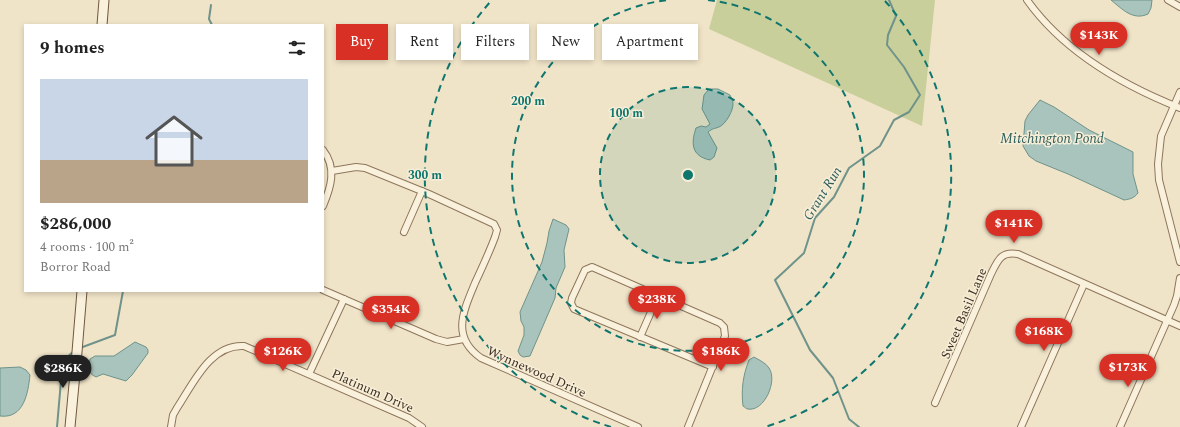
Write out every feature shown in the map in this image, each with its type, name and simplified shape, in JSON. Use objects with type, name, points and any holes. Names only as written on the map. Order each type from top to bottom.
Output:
[{"type":"street","points":[[102,24],[104,0]]},
{"type":"street","points":[[1027,0],[1050,27],[1095,65],[1120,81],[1160,101],[1177,107]]},
{"type":"street","points":[[1168,0],[1180,7]]},
{"type":"street","points":[[1180,92],[1177,107],[1161,136],[1158,164],[1159,180],[1180,262]]},
{"type":"street","points":[[324,152],[332,171],[332,183],[324,203]]},
{"type":"street","points":[[324,290],[436,339],[447,342],[464,339],[462,332],[462,320],[465,308],[497,230],[492,222],[365,168],[356,167],[332,171]]},
{"type":"street","points":[[404,232],[422,191]]},
{"type":"street","name":"Sweet Basil Lane","points":[[935,403],[998,259],[1004,255],[1012,253],[1018,254],[1180,326]]},
{"type":"street","points":[[688,427],[713,367],[725,336],[724,327],[720,323],[592,267],[585,270],[577,285],[571,303],[574,309],[713,367]]},
{"type":"street","points":[[1120,427],[1167,321],[1177,296],[1180,278]]},
{"type":"street","points":[[1021,427],[1084,284]]},
{"type":"street","points":[[70,427],[82,292]]},
{"type":"street","points":[[640,336],[658,296]]},
{"type":"street","points":[[309,374],[344,299]]},
{"type":"street","name":"Wynnewood Drive","points":[[464,339],[470,348],[481,358],[638,427]]},
{"type":"street","name":"Platinum Drive","points":[[171,427],[173,415],[204,367],[214,356],[226,348],[244,346],[409,418],[422,427]]},
{"type":"green space","points":[[717,0],[935,0],[922,126],[709,29]]},
{"type":"water","points":[[1111,0],[1152,0],[1151,8],[1148,14],[1137,16],[1128,13]]},
{"type":"water","points":[[709,89],[718,89],[730,95],[733,104],[727,120],[719,127],[708,132],[717,148],[714,157],[710,160],[699,155],[693,144],[696,128],[701,126],[706,127],[710,124],[702,109],[704,95]]},
{"type":"water","name":"Mitchington Pond","points":[[1040,100],[1054,107],[1089,130],[1133,152],[1133,174],[1138,193],[1137,195],[1124,200],[1036,161],[1029,156],[1023,146],[1025,121]]},
{"type":"water","points":[[553,219],[566,225],[569,229],[564,250],[565,267],[556,288],[555,298],[530,356],[523,357],[518,351],[524,335],[524,327],[521,321],[520,312],[542,262]]},
{"type":"water","points":[[135,342],[146,347],[148,353],[126,381],[103,374],[96,377],[91,374],[89,370],[90,359],[95,356],[114,356]]},
{"type":"water","points":[[754,357],[768,366],[772,380],[771,387],[764,401],[754,409],[747,409],[743,406],[743,383],[749,360]]},
{"type":"water","points":[[20,367],[26,370],[30,375],[26,397],[20,409],[15,413],[8,416],[0,416],[0,368]]},
{"type":"waterway","name":"Grant Run","points":[[859,427],[849,419],[833,378],[810,350],[775,280],[804,253],[815,218],[834,197],[849,168],[880,146],[894,120],[909,112],[920,95],[904,67],[887,45],[888,35],[896,16],[889,0]]},
{"type":"waterway","points":[[211,5],[209,19],[212,24]]},
{"type":"waterway","points":[[80,348],[115,335],[123,292]]},
{"type":"waterway","points":[[57,427],[62,369],[65,359],[74,351]]}]
